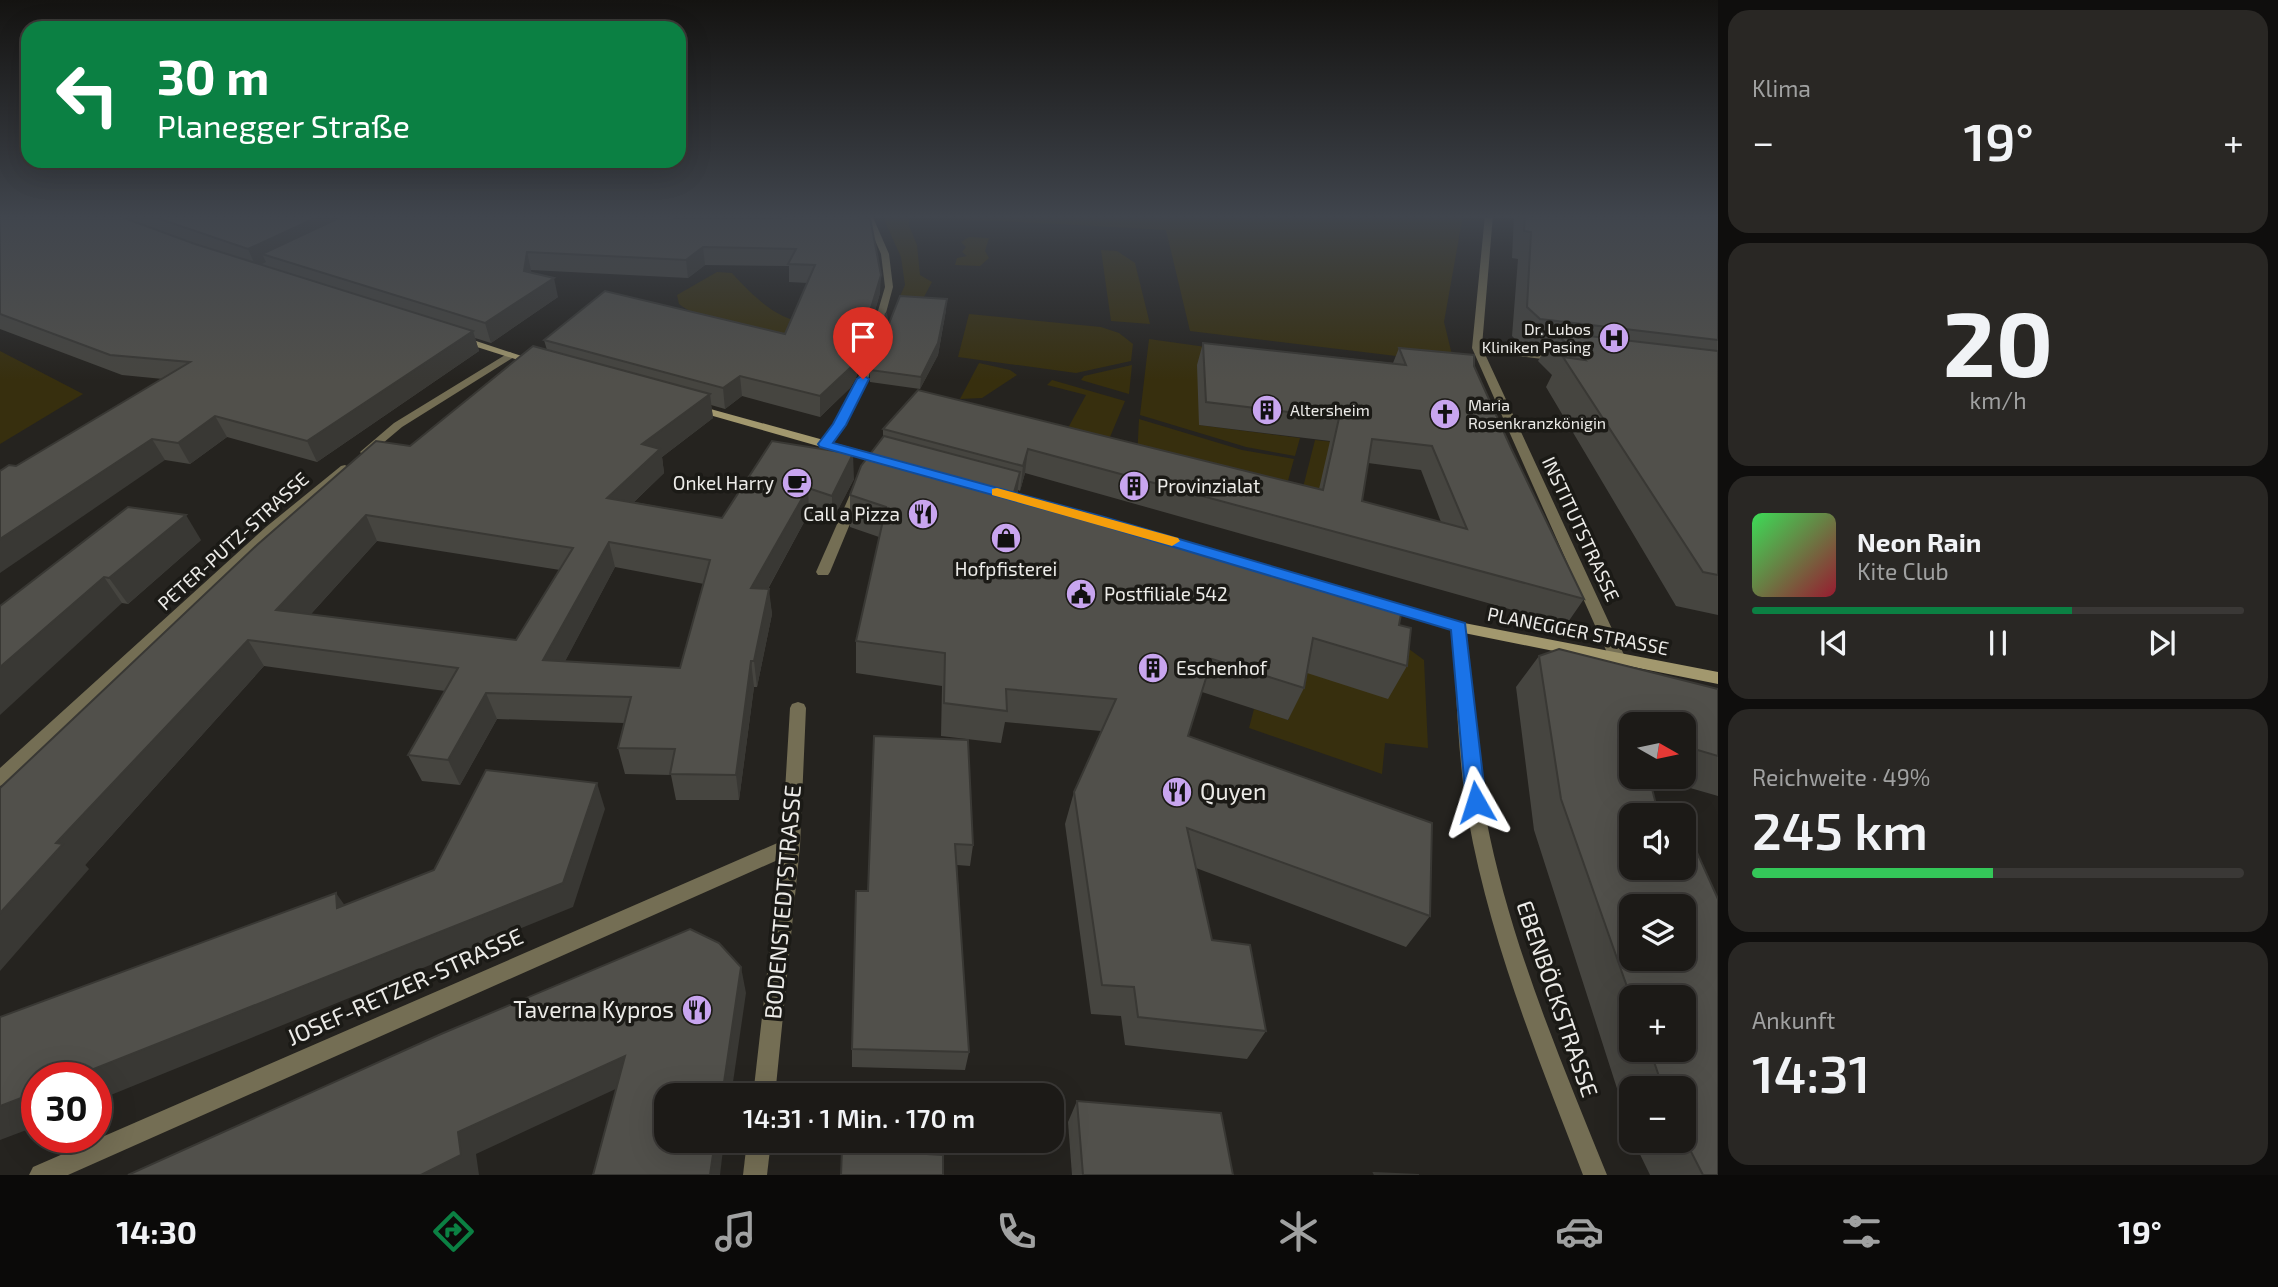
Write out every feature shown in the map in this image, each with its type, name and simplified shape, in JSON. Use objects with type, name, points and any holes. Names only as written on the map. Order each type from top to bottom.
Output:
[{"type":"main road","points":[[446,335],[548,366]]},
{"type":"main road","points":[[689,406],[887,462]]},
{"type":"main road","name":"PLANEGGER STRASSE","points":[[984,488],[1459,627],[1527,644],[1617,657],[1718,678]]},
{"type":"street","points":[[824,444],[839,425],[863,379],[889,287],[887,270]]},
{"type":"street","name":"INSTITUTSTRASSE","points":[[1484,270],[1477,348],[1617,657]]},
{"type":"street","points":[[1477,348],[1569,359]]},
{"type":"street","name":"PETER-PUTZ-STRASSE","points":[[0,779],[271,530],[398,425],[510,355]]},
{"type":"street","points":[[823,572],[842,522],[865,474],[887,462]]},
{"type":"street","name":"EBENBÖCKSTRASSE","points":[[1459,627],[1480,831],[1511,951],[1538,1032],[1595,1175]]},
{"type":"street","name":"BODENSTEDTSTRASSE","points":[[765,1083],[791,846],[798,708]]},
{"type":"street","name":"JOSEF-RETZER-STRASSE","points":[[41,1175],[791,846]]},
{"type":"street","points":[[755,1175],[758,1153]]},
{"type":"shaded area","points":[[903,270],[919,270],[920,275],[932,282],[918,308],[895,307],[905,285]]},
{"type":"shaded area","points":[[1104,270],[1137,270],[1150,324],[1111,321]]},
{"type":"shaded area","points":[[1175,270],[1453,270],[1444,322],[1454,363],[1190,331]]},
{"type":"shaded area","points":[[717,272],[732,273],[763,303],[791,319],[822,325],[865,327],[871,334],[864,348],[767,335],[718,323],[696,315],[679,304],[677,295]]},
{"type":"shaded area","points":[[969,314],[1101,327],[1119,333],[1133,344],[1131,361],[1076,373],[958,357]]},
{"type":"shaded area","points":[[1149,339],[1291,359],[1199,425],[1300,438],[1295,456],[1246,447],[1140,415]]},
{"type":"shaded area","points":[[0,351],[83,394],[0,444]]},
{"type":"shaded area","points":[[979,363],[1010,370],[1017,375],[982,398],[960,399]]},
{"type":"shaded area","points":[[1132,365],[1129,394],[1081,380],[1084,376]]},
{"type":"shaded area","points":[[1052,380],[1125,401],[1105,449],[1062,439],[1086,395],[1047,385]]},
{"type":"shaded area","points":[[1139,419],[1242,450],[1294,459],[1286,488],[1137,459]]},
{"type":"shaded area","points":[[1315,440],[1343,443],[1313,515],[1297,511]]},
{"type":"shaded area","points":[[1409,649],[1424,660],[1428,748],[1385,743],[1382,774],[1249,728],[1254,709],[1289,720],[1274,662],[1388,698]]},
{"type":"building","points":[[0,270],[278,270],[473,331],[307,441],[215,416],[178,443],[152,439],[0,539],[0,471],[9,465],[16,466],[190,362],[110,355],[0,314]]},
{"type":"building","points":[[313,270],[524,270],[554,278],[485,323]]},
{"type":"building","points":[[813,270],[880,270],[881,275],[856,358],[850,368],[820,396],[740,376],[723,388],[544,340],[605,291],[785,334]]},
{"type":"building","points":[[1529,270],[1718,270],[1718,340],[1540,319],[1527,307]]},
{"type":"building","points":[[900,296],[947,299],[938,343],[921,377],[870,370],[886,313],[888,326]]},
{"type":"building","points":[[1554,332],[1718,351],[1718,575],[1703,572],[1563,357],[1585,360]]},
{"type":"building","points":[[1203,343],[1406,365],[1399,348],[1474,355],[1474,366],[1584,599],[1028,449],[1023,466],[883,429],[918,390],[1323,490],[1339,418],[1206,402]],"holes":[[[1372,439],[1432,446],[1467,529],[1362,501]]]},
{"type":"building","points":[[533,346],[710,394],[642,444],[660,449],[607,498],[722,518],[772,441],[853,454],[832,496],[808,488],[751,588],[769,589],[754,661],[751,661],[736,775],[670,774],[675,749],[618,748],[631,697],[486,693],[448,760],[408,755],[458,668],[248,640],[56,843],[63,844],[0,913],[0,788],[257,545],[376,441],[410,446]],"holes":[[[366,515],[573,548],[516,640],[276,610]],[[609,542],[710,560],[680,668],[543,660]]]},
{"type":"building","points":[[884,436],[1020,472],[1013,496],[1049,509],[1402,609],[1399,625],[1411,628],[1407,666],[1313,638],[1304,688],[1212,659],[1188,736],[1432,823],[1430,916],[1187,828],[1212,940],[1250,945],[1266,1031],[1138,1017],[1134,987],[1102,985],[1074,792],[1116,699],[1006,689],[1007,711],[944,703],[945,653],[856,641],[886,507],[850,495],[861,466]]},
{"type":"building","points":[[128,507],[186,515],[109,578],[104,577],[0,667],[0,606]]},
{"type":"building","points":[[1559,649],[1718,689],[1718,756],[1696,750],[1696,712],[1619,712],[1619,789],[1652,789],[1656,803],[1619,803],[1619,880],[1696,880],[1696,850],[1718,899],[1718,1175],[1703,1175],[1692,1153],[1696,1153],[1696,1076],[1659,1076],[1654,1062],[1696,1062],[1696,985],[1626,985],[1622,971],[1696,971],[1696,894],[1619,894],[1619,964],[1561,799],[1539,656]]},
{"type":"building","points":[[874,736],[968,740],[973,845],[955,844],[969,1052],[852,1049],[856,891],[868,891]]},
{"type":"building","points":[[486,770],[597,783],[563,883],[111,1062],[21,1062],[21,1098],[0,1106],[0,1017],[336,893],[337,908],[434,870]]},
{"type":"building","points":[[690,929],[719,943],[741,967],[724,1083],[654,1083],[654,1153],[713,1153],[710,1175],[593,1175],[625,1056],[458,1132],[461,1155],[421,1175],[128,1175],[441,1034]]},
{"type":"building","points":[[1077,1101],[1221,1113],[1233,1175],[1083,1175]]},
{"type":"building","points":[[842,1153],[943,1155],[943,1175],[841,1175]]},
{"type":"building","points":[[1374,1173],[1419,1175],[1375,1175]]},
{"type":"slow traffic","points":[[997,492],[1172,541]]},
{"type":"place","name":"Dr. Lubos Kliniken Pasing","points":[[1614,338]]},
{"type":"place","name":"Altersheim","points":[[1267,410]]},
{"type":"place","name":"Maria Rosenkranzkönigin","points":[[1445,414]]},
{"type":"place","name":"Onkel Harry","points":[[797,483]]},
{"type":"place","name":"Provinzialat","points":[[1134,486]]},
{"type":"place","name":"Call a Pizza","points":[[923,514]]},
{"type":"place","name":"Hofpfisterei","points":[[1006,538]]},
{"type":"place","name":"Postfiliale 542","points":[[1081,594]]},
{"type":"place","name":"Eschenhof","points":[[1153,668]]},
{"type":"place","name":"Quyen","points":[[1177,792]]},
{"type":"place","name":"Taverna Kypros","points":[[697,1010]]},
{"type":"route","points":[[863,379],[839,425],[824,444],[1099,520],[1459,627],[1476,802]]}]
